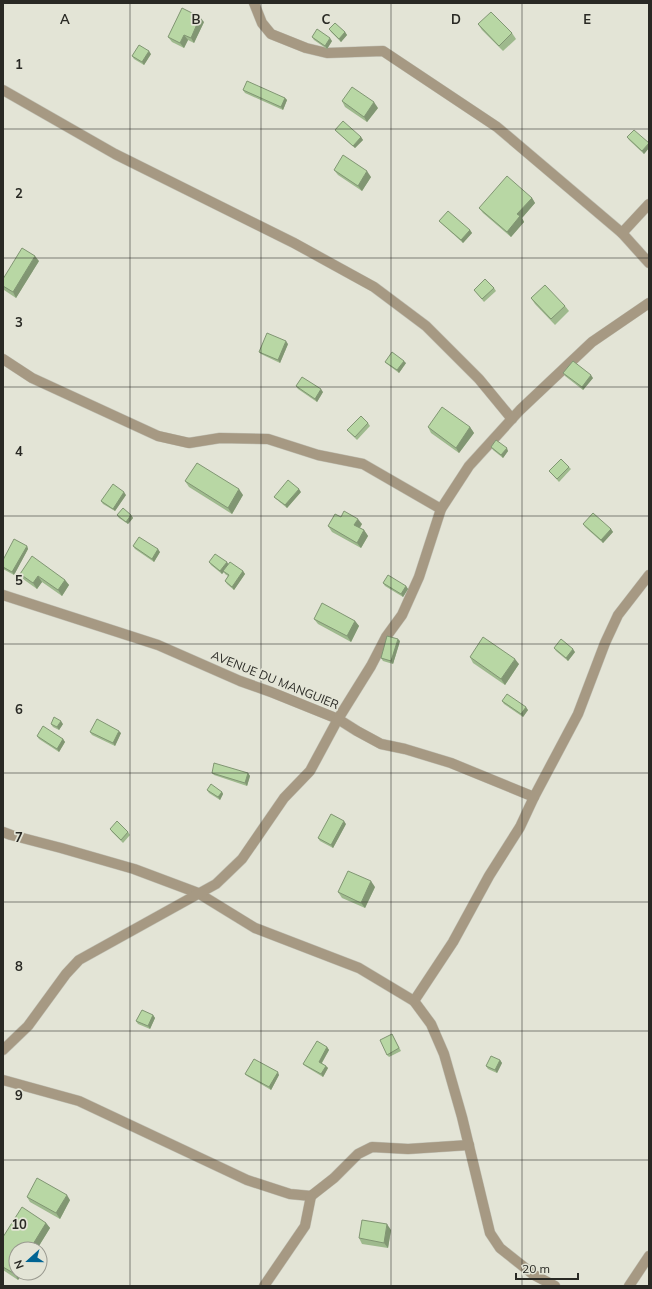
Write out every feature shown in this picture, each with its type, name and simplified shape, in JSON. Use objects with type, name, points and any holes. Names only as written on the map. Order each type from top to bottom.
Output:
[{"type":"street","points":[[254,3],[262,23],[271,34],[306,48],[327,53],[383,51],[497,127],[622,233],[649,263]]},
{"type":"street","points":[[3,90],[115,154],[294,243],[374,287],[426,326],[479,378],[512,419]]},
{"type":"street","points":[[622,233],[649,204]]},
{"type":"street","points":[[3,1050],[28,1026],[66,974],[79,960],[216,884],[242,859],[284,798],[310,771],[338,719],[371,666],[386,637],[402,615],[419,577],[440,509],[469,466],[512,419],[592,342],[649,303]]},
{"type":"street","points":[[3,359],[32,378],[158,436],[189,443],[220,438],[268,438],[318,455],[364,464],[440,509]]},
{"type":"street","points":[[414,1001],[453,942],[489,876],[520,827],[534,797],[578,714],[605,643],[618,615],[649,575]]},
{"type":"street","name":"AVENUE DU MANGUIER","points":[[3,595],[158,645],[240,681],[338,719],[381,744],[405,749],[451,763],[534,797]]},
{"type":"street","points":[[3,832],[134,869],[198,893],[255,928],[359,968],[414,1001],[431,1024],[444,1054],[469,1145],[490,1233],[500,1248],[534,1275],[555,1286]]},
{"type":"street","points":[[3,1080],[79,1101],[246,1180],[290,1194],[311,1196]]},
{"type":"street","points":[[264,1286],[305,1226],[311,1196],[334,1178],[358,1154],[372,1147],[408,1150],[469,1145]]},
{"type":"street","points":[[629,1286],[649,1256]]},
{"type":"building","points":[[182,8],[200,17],[191,38],[184,35],[180,43],[168,37]]},
{"type":"building","points":[[491,12],[512,33],[499,46],[478,24]]},
{"type":"building","points":[[335,23],[345,32],[339,39],[329,29]]},
{"type":"building","points":[[317,29],[330,38],[325,46],[312,37]]},
{"type":"building","points":[[139,45],[149,51],[142,62],[132,56]]},
{"type":"building","points":[[247,81],[285,98],[281,107],[243,90]]},
{"type":"building","points":[[352,87],[374,102],[364,117],[342,101]]},
{"type":"building","points":[[343,121],[361,137],[353,146],[335,130]]},
{"type":"building","points":[[634,130],[649,143],[642,151],[627,137]]},
{"type":"building","points":[[343,155],[367,171],[358,186],[334,170]]},
{"type":"building","points":[[507,176],[532,198],[517,214],[520,216],[507,232],[479,208]]},
{"type":"building","points":[[448,211],[470,230],[461,240],[439,221]]},
{"type":"building","points":[[22,248],[35,256],[13,292],[3,286],[3,279]]},
{"type":"building","points":[[485,279],[494,288],[482,299],[474,290]]},
{"type":"building","points":[[545,285],[565,306],[551,319],[531,298]]},
{"type":"building","points":[[267,333],[286,341],[278,360],[259,352]]},
{"type":"building","points":[[392,352],[404,361],[397,370],[385,362]]},
{"type":"building","points":[[573,361],[591,375],[582,387],[563,373]]},
{"type":"building","points":[[302,377],[321,389],[315,399],[296,386]]},
{"type":"building","points":[[442,407],[470,427],[456,448],[428,427]]},
{"type":"building","points":[[361,416],[368,423],[355,437],[347,430]]},
{"type":"building","points":[[496,440],[507,448],[501,455],[491,447]]},
{"type":"building","points":[[561,459],[569,467],[557,479],[549,471]]},
{"type":"building","points":[[197,463],[239,489],[228,508],[185,481]]},
{"type":"building","points":[[288,480],[299,489],[285,505],[274,497]]},
{"type":"building","points":[[113,484],[124,492],[113,509],[101,501]]},
{"type":"building","points":[[123,508],[131,515],[126,522],[117,515]]},
{"type":"building","points":[[344,511],[358,519],[354,525],[364,530],[357,543],[328,526],[335,514],[341,517]]},
{"type":"building","points":[[593,513],[611,529],[601,540],[583,524]]},
{"type":"building","points":[[139,537],[158,549],[152,559],[133,546]]},
{"type":"building","points":[[14,539],[27,546],[12,572],[3,567],[3,560]]},
{"type":"building","points":[[215,554],[227,562],[220,571],[209,562]]},
{"type":"building","points":[[32,556],[65,580],[58,590],[38,576],[33,583],[20,574]]},
{"type":"building","points":[[230,562],[243,571],[232,587],[225,581],[229,575],[223,571]]},
{"type":"building","points":[[388,575],[406,586],[401,594],[383,583]]},
{"type":"building","points":[[322,603],[355,621],[347,636],[314,619]]},
{"type":"building","points":[[387,636],[398,639],[391,661],[381,658]]},
{"type":"building","points":[[483,637],[515,659],[501,679],[470,657]]},
{"type":"building","points":[[561,639],[573,649],[566,658],[554,648]]},
{"type":"building","points":[[507,694],[526,707],[521,714],[502,701]]},
{"type":"building","points":[[54,717],[61,721],[57,727],[51,724]]},
{"type":"building","points":[[97,719],[119,731],[113,743],[90,732]]},
{"type":"building","points":[[43,726],[63,739],[57,749],[37,736]]},
{"type":"building","points":[[214,763],[248,773],[245,783],[212,773]]},
{"type":"building","points":[[211,784],[222,792],[218,797],[207,790]]},
{"type":"building","points":[[331,814],[344,821],[331,845],[318,838]]},
{"type":"building","points":[[117,821],[128,832],[121,840],[110,829]]},
{"type":"building","points":[[348,871],[371,881],[361,903],[338,892]]},
{"type":"building","points":[[142,1010],[153,1015],[148,1026],[136,1021]]},
{"type":"building","points":[[392,1034],[399,1048],[387,1055],[380,1040]]},
{"type":"building","points":[[317,1041],[327,1047],[319,1062],[326,1066],[321,1074],[303,1064]]},
{"type":"building","points":[[491,1056],[500,1060],[495,1070],[486,1066]]},
{"type":"building","points":[[254,1059],[278,1072],[269,1087],[245,1074]]},
{"type":"building","points":[[37,1178],[67,1195],[56,1213],[27,1197]]},
{"type":"building","points":[[22,1207],[46,1223],[35,1241],[8,1241],[8,1270],[3,1267],[3,1237]]},
{"type":"building","points":[[362,1220],[387,1224],[384,1243],[359,1238]]}]
